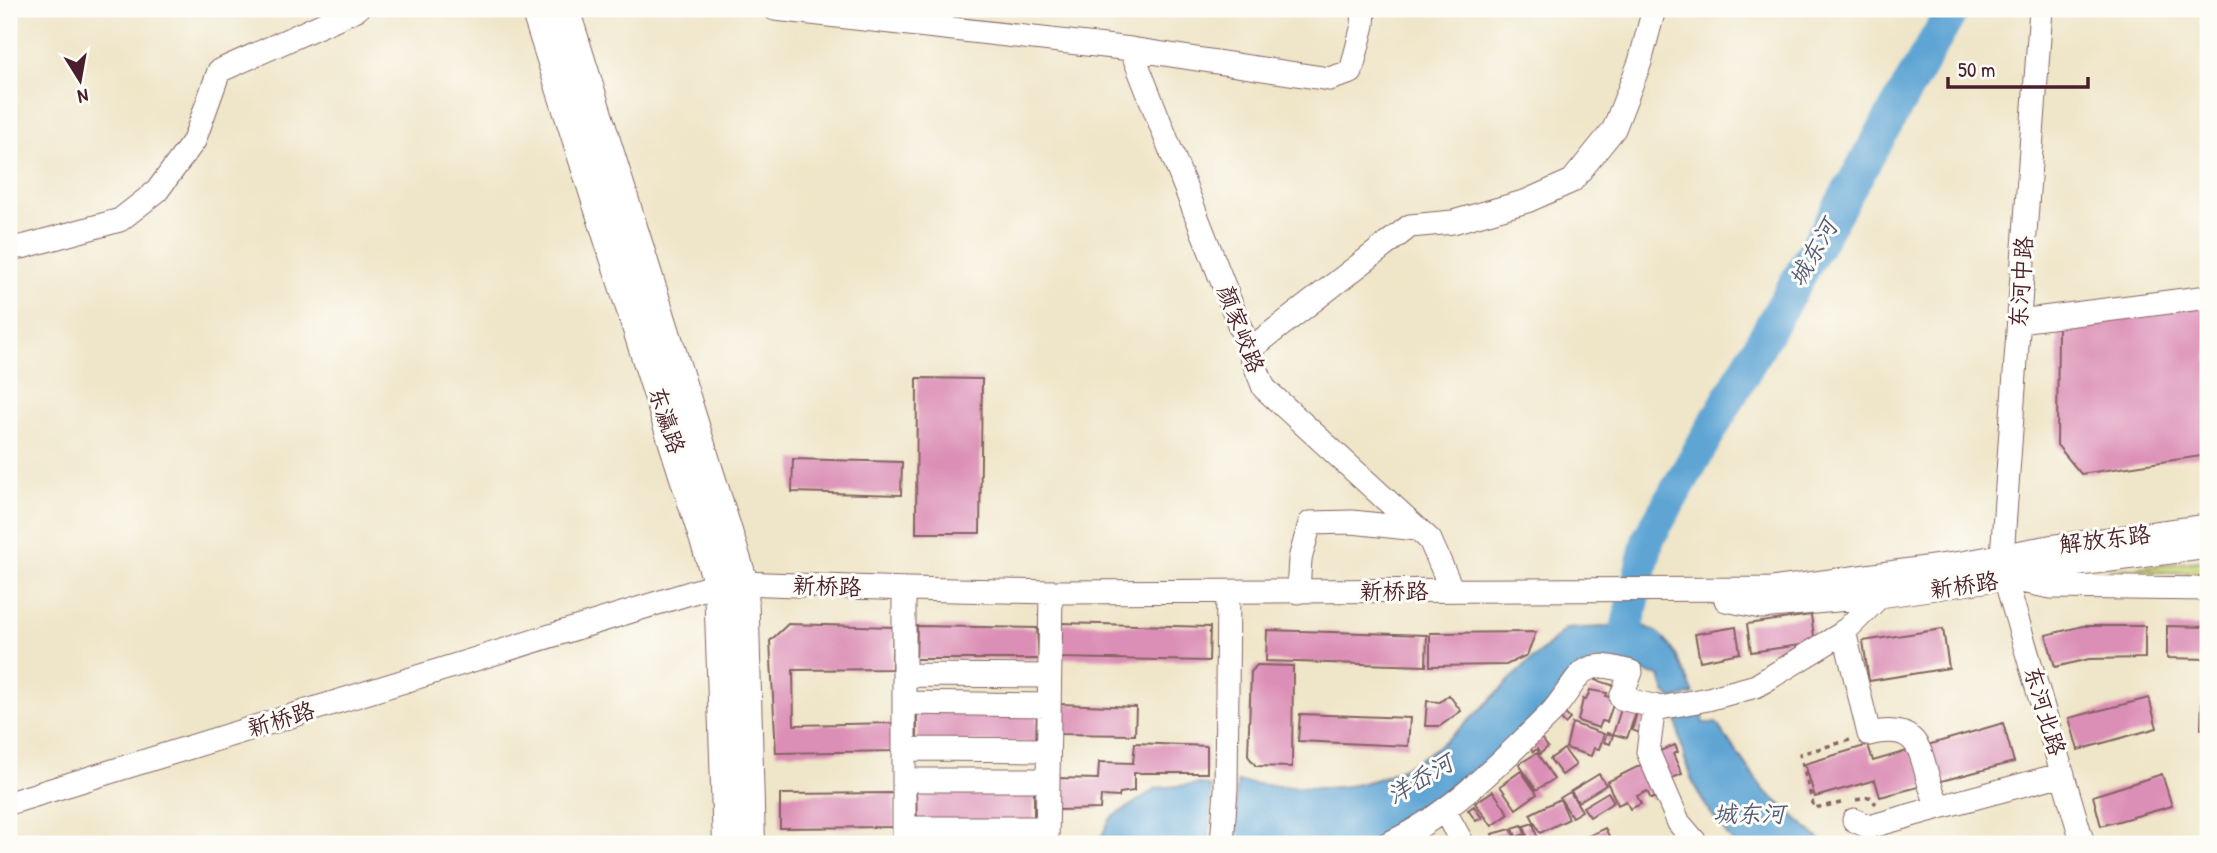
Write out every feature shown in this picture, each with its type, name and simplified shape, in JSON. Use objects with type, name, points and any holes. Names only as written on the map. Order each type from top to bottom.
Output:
[{"type":"main road","name":"东瀛路","points":[[536,9],[731,583],[728,844]]},
{"type":"main road","name":"东瀛路","points":[[564,9],[731,583],[750,844]]},
{"type":"street","points":[[9,247],[22,247],[120,220],[157,191],[194,141],[219,71],[357,9]]},
{"type":"street","points":[[775,9],[1132,49],[1329,79],[1351,72],[1363,25],[1364,9]]},
{"type":"street","points":[[1249,350],[1410,226],[1453,222],[1527,201],[1573,181],[1614,129],[1640,62],[1654,9]]},
{"type":"street","name":"东河中路","points":[[2004,567],[2040,9]]},
{"type":"street","name":"颜家峧路","points":[[1132,49],[1264,388],[1430,540],[1452,590]]},
{"type":"street","points":[[2019,321],[2208,297]]},
{"type":"street","points":[[1298,592],[1300,559],[1310,523],[1352,522],[1417,528]]},
{"type":"street","name":"解放东路","points":[[2004,567],[2049,547],[2208,526]]},
{"type":"street","points":[[2004,567],[2050,568],[2208,547]]},
{"type":"street","name":"新桥路","points":[[9,803],[731,583],[1051,592],[1772,589],[2004,567],[2051,587],[2208,589]]},
{"type":"street","name":"新桥路","points":[[1678,590],[1761,607],[1965,586],[2004,567]]},
{"type":"street","name":"东河北路","points":[[2004,567],[2083,844]]},
{"type":"street","points":[[904,589],[904,836],[1047,836],[1051,592]]},
{"type":"street","points":[[1222,844],[1226,789],[1228,592]]},
{"type":"street","points":[[1387,844],[1409,834],[1444,810],[1506,756],[1564,699],[1581,672],[1598,664],[1631,673],[1621,698],[1657,707],[1708,699],[1756,685],[1801,660],[1844,631],[1881,596]]},
{"type":"street","points":[[1844,631],[1870,734],[1886,730],[1909,736],[1917,743],[1934,798],[1940,807]]},
{"type":"street","points":[[904,675],[1049,676]]},
{"type":"street","points":[[904,703],[1049,705]]},
{"type":"street","points":[[1657,707],[1648,752],[1679,823],[1697,844]]},
{"type":"street","points":[[904,749],[1048,750]]},
{"type":"street","points":[[1854,820],[1869,827],[2063,774]]},
{"type":"street","points":[[904,780],[1048,780]]},
{"type":"street","points":[[1444,810],[1463,844]]},
{"type":"path","points":[[1870,734],[1800,754],[1814,808],[1870,797],[1878,805],[1886,804]]},
{"type":"green space","points":[[2208,560],[2208,573],[2108,571]]},
{"type":"water","name":"洋岙河","points":[[1640,625],[1651,629],[1668,643],[1694,694],[1672,699],[1665,693],[1660,676],[1594,660],[1491,760],[1388,838],[1360,844],[1234,844],[1237,782],[1326,788],[1379,779],[1423,757],[1461,728],[1565,629]]},
{"type":"water","name":"城东河","points":[[1700,706],[1703,723],[1716,723],[1763,789],[1825,844],[1734,844],[1701,797],[1684,755],[1675,711]]},
{"type":"water","points":[[1200,784],[1211,787],[1209,844],[1098,844],[1110,819],[1157,788]]},
{"type":"building","points":[[2205,304],[2208,330],[2208,455],[2081,474],[2057,445],[2058,322]]},
{"type":"building","points":[[917,378],[982,379],[980,533],[916,533]]},
{"type":"building","points":[[793,459],[902,462],[901,495],[792,492]]},
{"type":"building","points":[[1811,615],[1815,643],[1751,652],[1747,624]]},
{"type":"building","points":[[1062,623],[1210,627],[1209,661],[1061,658]]},
{"type":"building","points":[[788,624],[893,627],[892,669],[793,670],[794,725],[897,723],[898,751],[776,753],[770,641]]},
{"type":"building","points":[[917,626],[1037,628],[1039,659],[916,659]]},
{"type":"building","points":[[2083,626],[2145,626],[2145,658],[2089,659],[2055,667],[2046,635]]},
{"type":"building","points":[[2167,626],[2208,627],[2208,659],[2167,658]]},
{"type":"building","points":[[1736,627],[1740,653],[1700,661],[1695,634]]},
{"type":"building","points":[[1943,629],[1949,668],[1869,681],[1863,641]]},
{"type":"building","points":[[1267,630],[1427,635],[1426,666],[1266,661]]},
{"type":"building","points":[[1536,632],[1527,655],[1506,665],[1430,666],[1430,633]]},
{"type":"building","points":[[1257,665],[1293,666],[1292,767],[1256,766],[1248,756],[1251,672]]},
{"type":"building","points":[[1599,671],[1618,677],[1615,686],[1596,680]]},
{"type":"building","points":[[1590,690],[1607,693],[1606,696],[1615,699],[1607,722],[1602,721],[1599,728],[1578,721],[1583,699],[1586,700]]},
{"type":"building","points":[[1449,695],[1461,711],[1440,726],[1425,726],[1427,701],[1440,702]]},
{"type":"building","points":[[2202,697],[2208,697],[2208,730],[2201,729]]},
{"type":"building","points":[[2149,698],[2157,728],[2078,750],[2069,718]]},
{"type":"building","points":[[1623,703],[1636,713],[1627,738],[1613,734]]},
{"type":"building","points":[[1060,704],[1136,707],[1135,735],[1060,734]]},
{"type":"building","points":[[917,709],[1037,710],[1036,743],[917,741]]},
{"type":"building","points":[[1638,709],[1647,711],[1640,733],[1632,730]]},
{"type":"building","points":[[1562,710],[1570,719],[1565,724],[1557,715]]},
{"type":"building","points":[[1300,714],[1410,718],[1408,746],[1298,741]]},
{"type":"building","points":[[1572,723],[1604,734],[1599,749],[1594,748],[1591,756],[1566,748]]},
{"type":"building","points":[[2003,723],[2014,762],[1880,797],[1875,780],[1815,797],[1805,764],[1868,745],[1873,761]]},
{"type":"building","points":[[1536,732],[1548,747],[1540,754],[1537,749],[1533,752],[1528,745]]},
{"type":"building","points":[[1607,733],[1613,735],[1610,744],[1604,742]]},
{"type":"building","points":[[1135,743],[1207,746],[1207,773],[1134,773],[1134,791],[1120,793],[1119,797],[1101,796],[1100,809],[1058,810],[1059,778],[1098,779],[1099,762],[1133,763]]},
{"type":"building","points":[[1675,745],[1678,752],[1673,754],[1682,774],[1668,780],[1657,752]]},
{"type":"building","points":[[1564,749],[1576,765],[1562,775],[1550,759]]},
{"type":"building","points":[[1537,753],[1554,779],[1536,790],[1519,764]]},
{"type":"building","points":[[1645,763],[1661,795],[1651,799],[1647,791],[1637,796],[1641,804],[1630,809],[1626,801],[1618,805],[1607,782]]},
{"type":"building","points":[[1521,771],[1537,794],[1516,809],[1500,786]]},
{"type":"building","points":[[1599,774],[1606,785],[1578,802],[1571,791]]},
{"type":"building","points":[[2162,774],[2172,806],[2101,826],[2093,796]]},
{"type":"building","points":[[1034,788],[1034,822],[917,823],[916,790]]},
{"type":"building","points":[[1493,791],[1509,814],[1492,826],[1475,803]]},
{"type":"building","points":[[1570,792],[1582,811],[1572,817],[1560,798]]},
{"type":"building","points":[[1608,792],[1614,802],[1590,817],[1583,807]]},
{"type":"building","points":[[894,793],[894,827],[780,828],[780,794]]},
{"type":"building","points":[[1560,799],[1569,819],[1540,833],[1530,814]]},
{"type":"building","points":[[1474,806],[1482,818],[1476,821],[1468,810]]},
{"type":"building","points":[[1533,823],[1539,844],[1496,844],[1527,835],[1524,826]]},
{"type":"building","points":[[1522,825],[1525,834],[1516,837],[1513,828]]},
{"type":"building","points":[[1605,828],[1613,844],[1572,844]]},
{"type":"building","points":[[1511,829],[1514,837],[1494,842],[1492,834]]},
{"type":"building","points":[[2043,837],[2045,844],[2016,844],[2016,843]]},
{"type":"waterway","name":"城东河","points":[[1649,647],[1623,644],[1648,539],[1953,9]]}]
